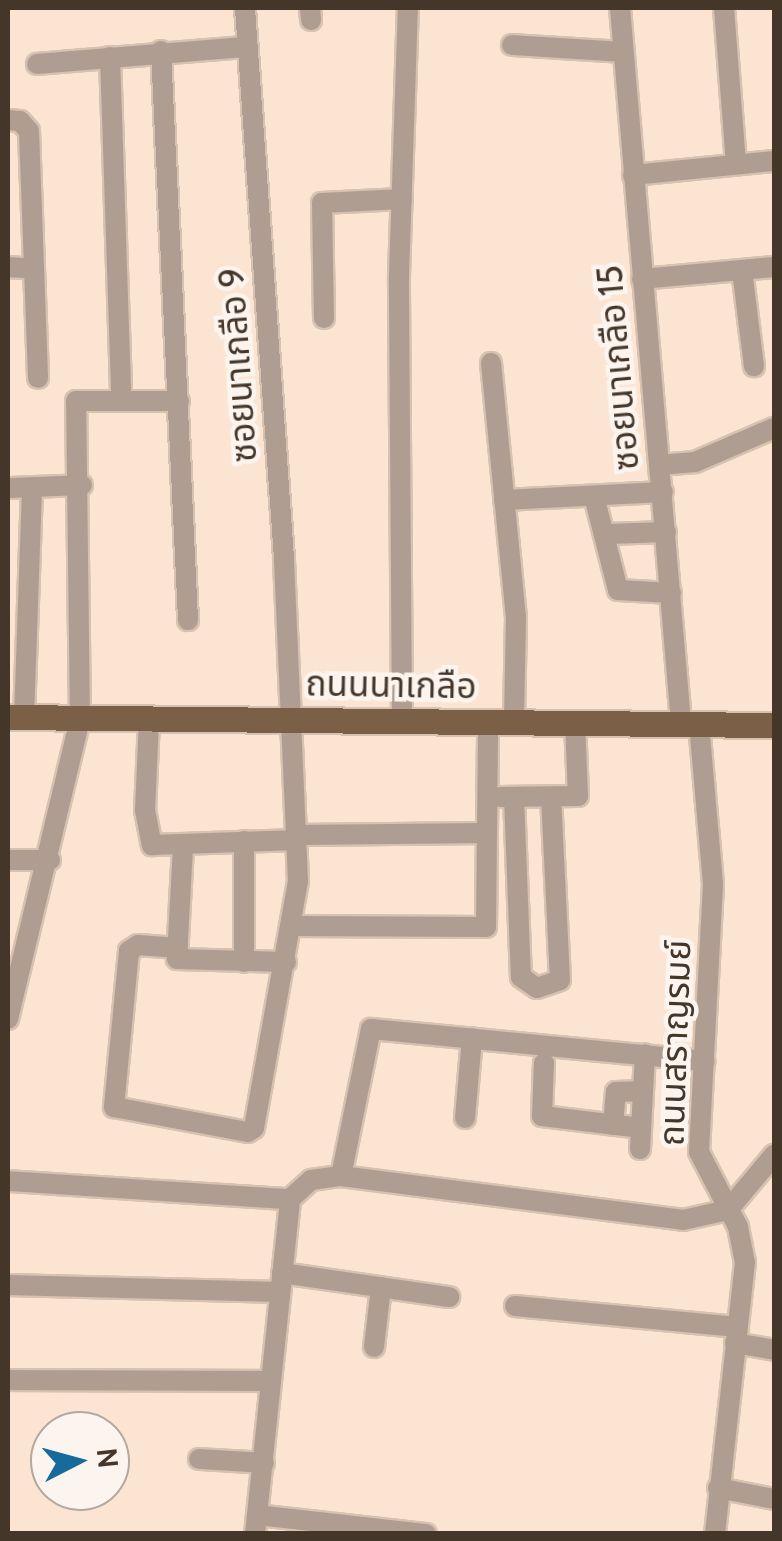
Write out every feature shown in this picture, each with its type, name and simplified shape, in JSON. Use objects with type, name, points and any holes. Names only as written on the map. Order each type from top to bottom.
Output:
[{"type":"main road","name":"ถนนนาเกลือ","points":[[16,718],[774,725]]},
{"type":"street","name":"ซอยนาเกลือ 9","points":[[178,948],[138,945],[130,950],[117,1112],[237,1132],[254,1128],[292,926],[297,837],[245,8]]},
{"type":"street","points":[[402,720],[402,199],[408,8]]},
{"type":"street","name":"ซอยนาเกลือ 15","points":[[620,8],[671,594],[690,724]]},
{"type":"street","points":[[724,8],[736,164]]},
{"type":"street","points":[[512,45],[622,52]]},
{"type":"street","points":[[37,64],[162,51],[246,48]]},
{"type":"street","points":[[162,51],[188,620]]},
{"type":"street","points":[[110,56],[120,392]]},
{"type":"street","points":[[8,120],[20,120],[29,131],[38,378]]},
{"type":"street","points":[[633,175],[774,161]]},
{"type":"street","points":[[324,318],[322,203],[402,199]]},
{"type":"street","points":[[8,267],[34,269]]},
{"type":"street","points":[[642,279],[774,267]]},
{"type":"street","points":[[742,270],[754,366]]},
{"type":"street","points":[[292,926],[486,927],[488,796],[501,722],[519,673],[491,363]]},
{"type":"street","points":[[8,1019],[50,860],[80,720],[82,485],[76,401],[179,401]]},
{"type":"street","points":[[660,465],[695,462],[774,428]]},
{"type":"street","points":[[8,488],[82,485]]},
{"type":"street","points":[[16,718],[32,490]]},
{"type":"street","points":[[504,500],[663,492]]},
{"type":"street","points":[[594,496],[608,534],[609,573],[618,590],[671,594]]},
{"type":"street","points":[[608,534],[666,532]]},
{"type":"street","points":[[149,720],[145,810],[152,846],[297,837],[487,833]]},
{"type":"street","points":[[488,796],[578,796],[575,722]]},
{"type":"street","name":"ถนนสราญรมย์","points":[[690,724],[713,884],[698,1152],[728,1210],[745,1262],[715,1534]]},
{"type":"street","points":[[514,797],[522,977],[537,988],[560,980],[551,798]]},
{"type":"street","points":[[244,841],[244,962]]},
{"type":"street","points":[[183,847],[177,960],[286,962]]},
{"type":"street","points":[[8,860],[50,860]]},
{"type":"street","points":[[341,1176],[370,1029],[704,1061]]},
{"type":"street","points":[[465,1118],[472,1038]]},
{"type":"street","points":[[544,1063],[539,1114],[613,1124],[640,1139],[645,1054]]},
{"type":"street","points":[[613,1124],[616,1092],[643,1091]]},
{"type":"street","points":[[426,1534],[256,1524],[290,1199],[311,1180],[341,1176],[683,1220],[728,1210],[770,1166]]},
{"type":"street","points":[[8,1181],[290,1199]]},
{"type":"street","points":[[8,1285],[281,1283],[381,1288],[449,1297]]},
{"type":"street","points":[[374,1347],[381,1288]]},
{"type":"street","points":[[515,1306],[736,1335],[774,1350]]},
{"type":"street","points":[[8,1380],[271,1381]]},
{"type":"street","points":[[199,1459],[264,1462]]},
{"type":"street","points":[[718,1488],[774,1498]]}]
